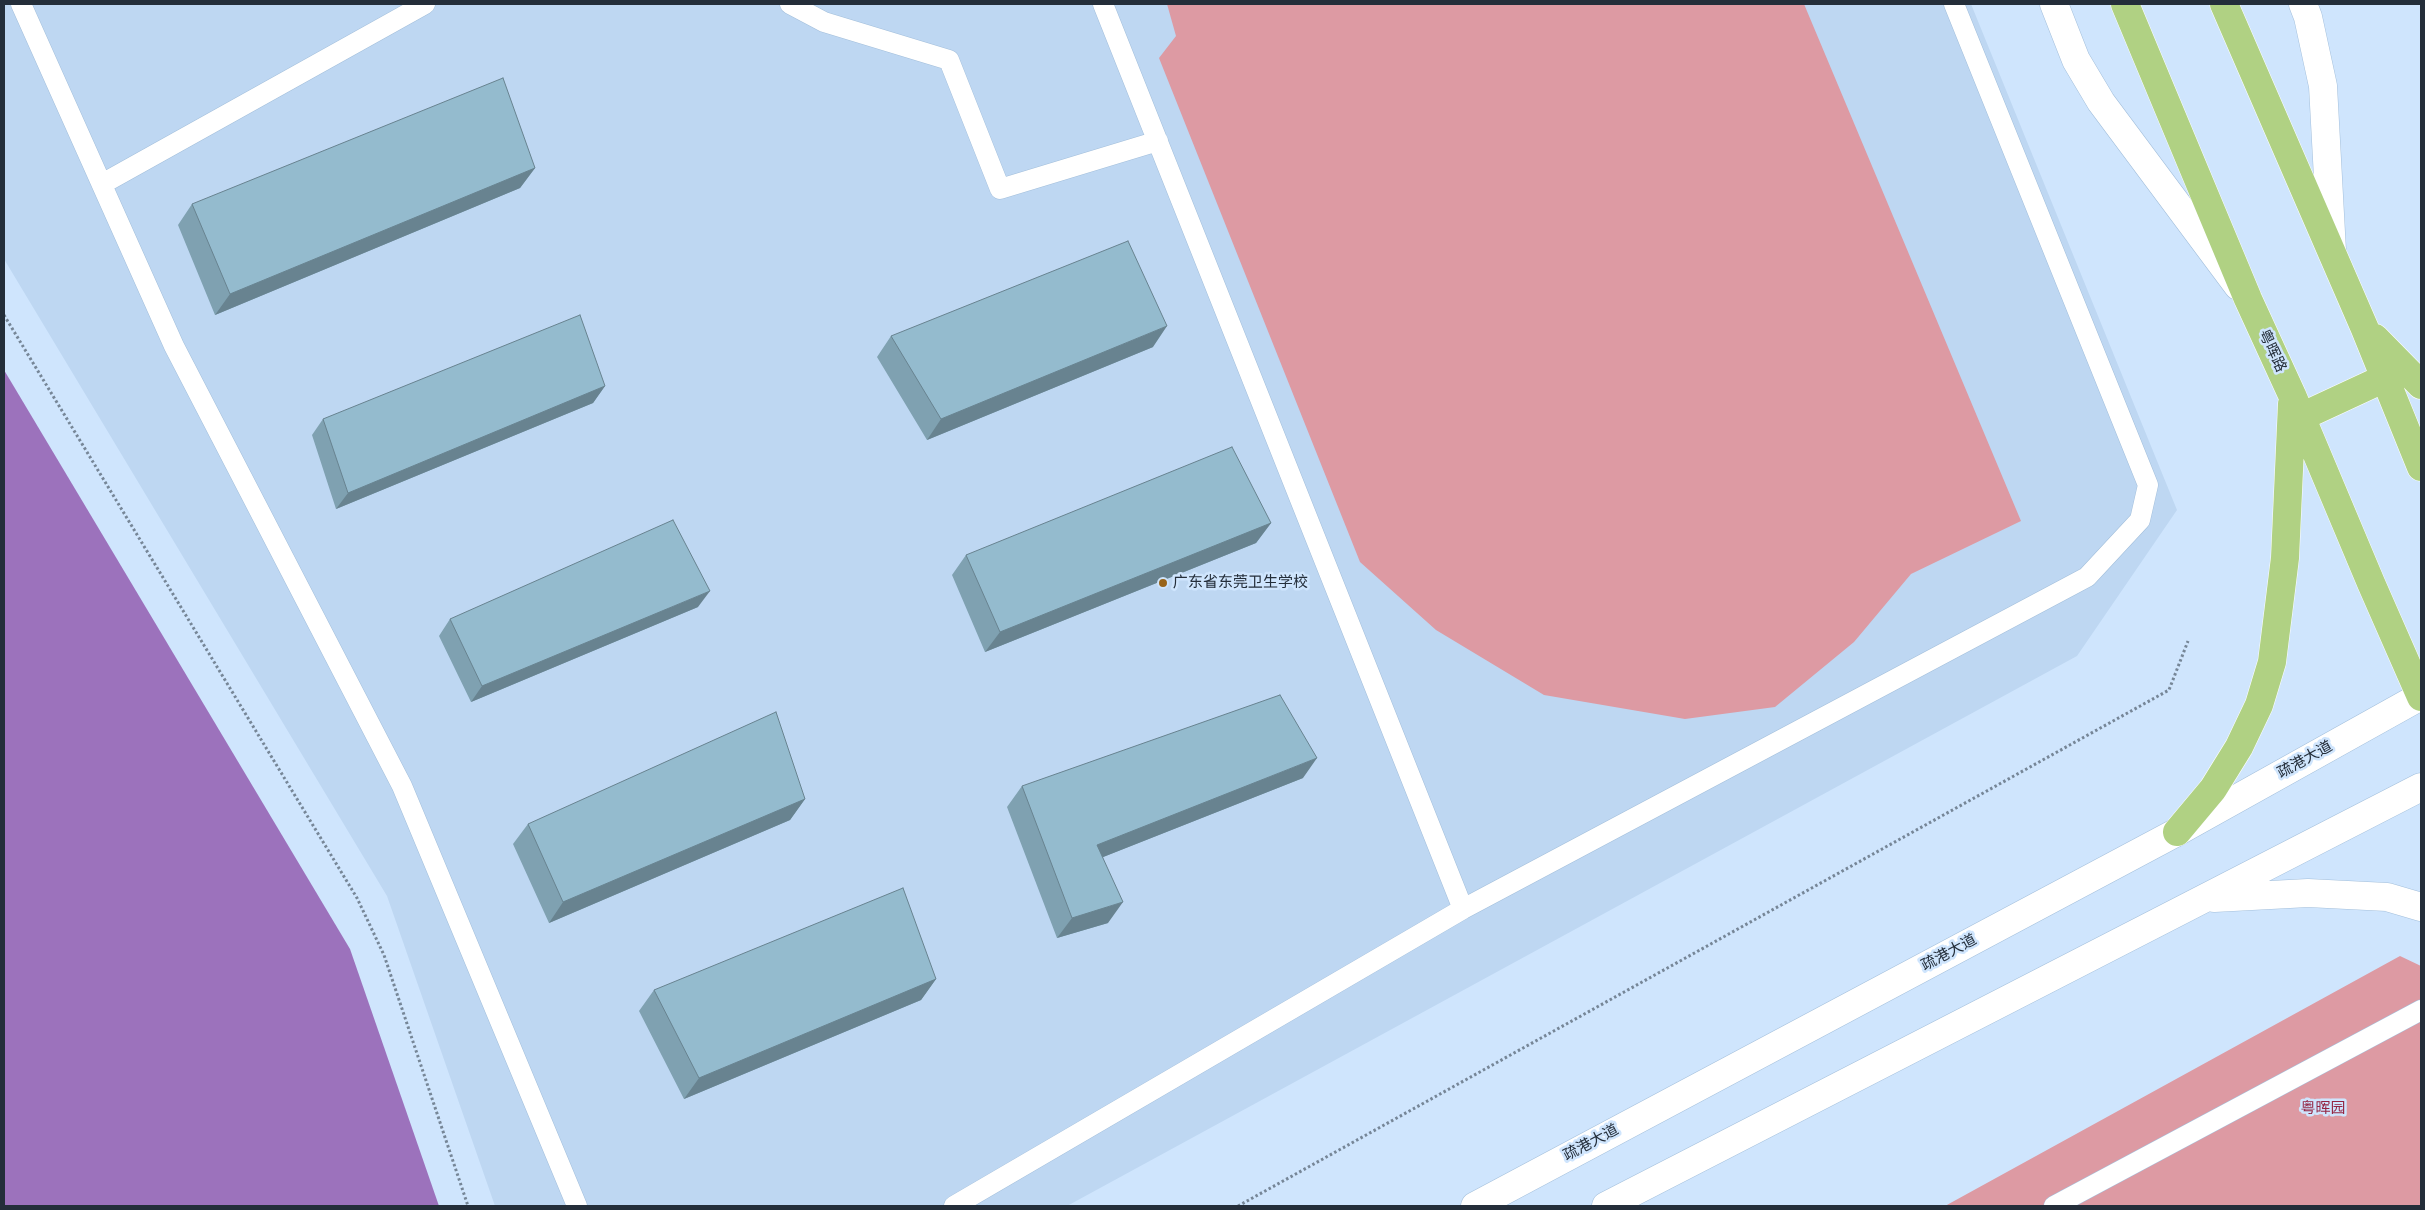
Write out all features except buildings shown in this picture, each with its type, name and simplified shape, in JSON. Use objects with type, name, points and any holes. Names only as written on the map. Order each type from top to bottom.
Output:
[{"type":"main road","points":[[2054,4],[2076,60],[2101,102],[2248,299]]},
{"type":"main road","name":"粤晖路","points":[[2125,4],[2248,299],[2297,406],[2421,696]]},
{"type":"main road","points":[[2224,4],[2365,329],[2421,467]]},
{"type":"main road","points":[[2303,4],[2308,17],[2323,86],[2332,252]]},
{"type":"main road","points":[[2365,329],[2421,385]]},
{"type":"main road","points":[[2177,832],[2213,789],[2239,747],[2259,705],[2272,662],[2286,558],[2297,406],[2385,378]]},
{"type":"main road","name":"疏港大道","points":[[1475,1206],[2177,832],[2421,696]]},
{"type":"main road","points":[[1606,1206],[2421,787]]},
{"type":"main road","points":[[2202,899],[2308,893],[2387,897],[2421,906]]},
{"type":"lane","points":[[21,4],[174,346],[402,786],[577,1206]]},
{"type":"lane","points":[[102,184],[425,4]]},
{"type":"lane","points":[[790,4],[824,22],[949,60],[1000,189],[1158,141]]},
{"type":"lane","points":[[1103,4],[1463,909]]},
{"type":"lane","points":[[954,1206],[1463,909],[2087,577],[2140,520],[2148,485],[1954,4]]},
{"type":"lane","points":[[2054,1206],[2421,1010]]},
{"type":"path","points":[[4,315],[357,898],[384,955],[468,1206]]},
{"type":"path","points":[[1238,1206],[2170,690],[2188,641]]},
{"type":"shaded area","name":"广东省东莞卫生学校","points":[[4,4],[1971,4],[2177,510],[2077,656],[1067,1206],[495,1206],[387,896],[4,259]]},
{"type":"shaded area","points":[[4,370],[350,949],[439,1206],[4,1206]]},
{"type":"green space","points":[[1167,4],[1804,4],[2021,521],[1911,574],[1854,642],[1775,707],[1685,719],[1544,695],[1436,630],[1360,562],[1159,58],[1176,36]]},
{"type":"green space","name":"粤晖园","points":[[2400,956],[2421,966],[2421,1206],[1945,1206]]},
{"type":"place","name":"广东省东莞卫生学校","points":[[1163,583]]}]
